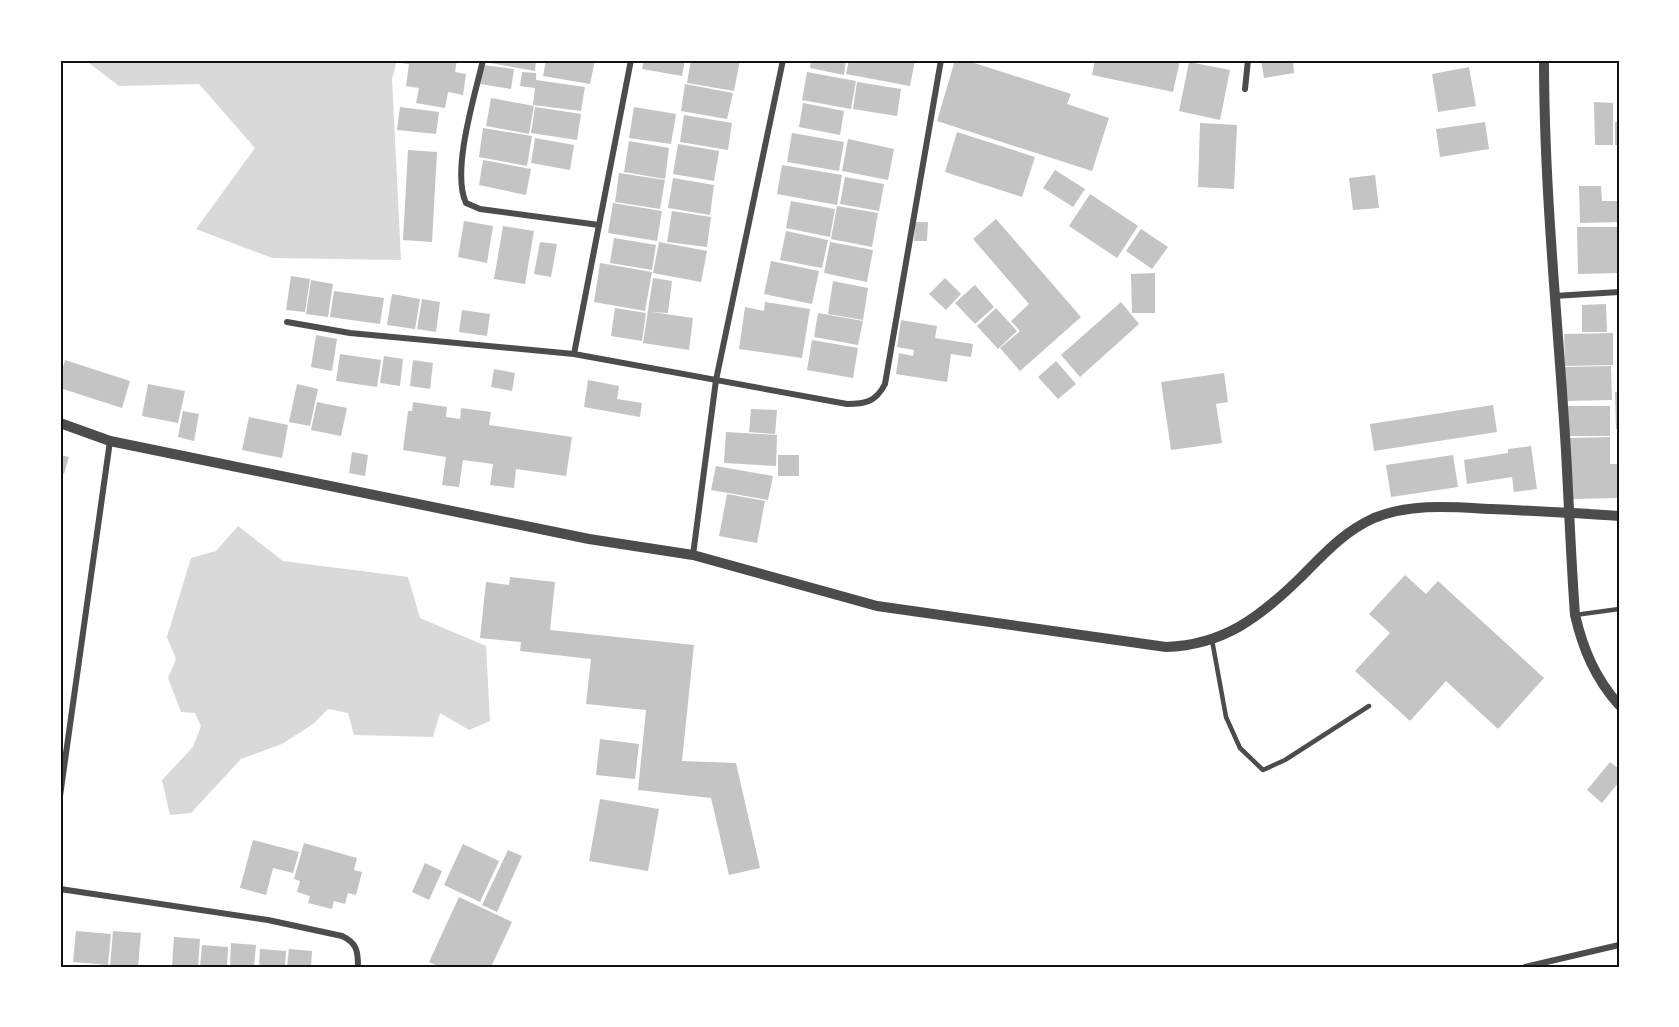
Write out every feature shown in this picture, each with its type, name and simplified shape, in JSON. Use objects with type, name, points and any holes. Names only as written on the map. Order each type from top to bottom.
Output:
[{"type":"street","points":[[483,60],[464,149],[461,183],[466,203],[480,209],[599,225]]},
{"type":"street","points":[[574,354],[630,60]]},
{"type":"street","points":[[693,555],[716,380],[783,60]]},
{"type":"street","points":[[287,322],[350,333],[574,354],[847,404],[863,404],[880,394],[885,384],[941,60]]},
{"type":"street","points":[[1245,88],[1248,60]]},
{"type":"street","points":[[1544,60],[1544,105],[1554,296],[1575,615],[1581,640],[1590,662],[1607,691],[1619,705]]},
{"type":"street","points":[[1554,296],[1619,292]]},
{"type":"street","points":[[60,423],[110,441],[589,539],[693,555],[850,600],[905,611],[1146,645],[1186,646],[1222,637],[1249,621],[1298,579],[1335,542],[1354,529],[1389,513],[1412,508],[1458,506],[1619,516]]},
{"type":"street","points":[[60,796],[110,441]]},
{"type":"street","points":[[60,889],[268,920],[342,936],[352,941],[356,949],[358,967]]},
{"type":"street","points":[[1525,967],[1619,945]]},
{"type":"lane","points":[[1575,615],[1619,609]]},
{"type":"lane","points":[[1212,640],[1226,717],[1240,748],[1263,770],[1285,760],[1369,706]]},
{"type":"shaded area","points":[[85,60],[397,60],[392,79],[401,260],[272,258],[196,229],[255,148],[199,84],[119,86]]},
{"type":"shaded area","points":[[238,526],[283,561],[408,577],[420,618],[486,646],[490,721],[469,730],[440,713],[433,737],[354,735],[348,713],[328,709],[313,724],[282,744],[241,759],[191,813],[170,815],[162,780],[193,747],[201,726],[195,713],[181,712],[168,678],[176,659],[167,637],[191,558],[216,551]]},
{"type":"building","points":[[400,60],[457,60],[455,72],[466,74],[463,95],[448,92],[445,108],[416,103],[419,88],[406,86],[409,64],[400,63]]},
{"type":"building","points":[[490,60],[536,60],[535,71],[490,63]]},
{"type":"building","points":[[546,60],[595,60],[590,84],[543,76]]},
{"type":"building","points":[[644,60],[685,60],[682,76],[642,69]]},
{"type":"building","points":[[691,60],[740,60],[734,91],[687,83]]},
{"type":"building","points":[[811,60],[846,60],[844,75],[810,68]]},
{"type":"building","points":[[849,60],[915,60],[910,86],[846,74]]},
{"type":"building","points":[[955,60],[965,60],[1071,94],[1067,104],[1109,118],[1092,171],[937,121]]},
{"type":"building","points":[[1095,60],[1180,60],[1173,92],[1092,75]]},
{"type":"building","points":[[1261,60],[1293,60],[1294,73],[1264,78]]},
{"type":"building","points":[[1189,62],[1230,70],[1220,120],[1179,111]]},
{"type":"building","points":[[483,65],[514,69],[511,89],[480,84]]},
{"type":"building","points":[[1469,67],[1476,106],[1438,112],[1432,74]]},
{"type":"building","points":[[522,72],[536,73],[536,80],[585,87],[581,111],[533,105],[535,88],[520,86]]},
{"type":"building","points":[[807,72],[856,81],[851,109],[802,100]]},
{"type":"building","points":[[857,82],[901,89],[897,116],[853,109]]},
{"type":"building","points":[[685,84],[733,93],[727,119],[681,111]]},
{"type":"building","points":[[491,98],[534,106],[529,134],[486,126]]},
{"type":"building","points":[[1594,102],[1613,103],[1613,145],[1595,145]]},
{"type":"building","points":[[803,103],[844,111],[840,135],[799,127]]},
{"type":"building","points":[[400,107],[439,112],[436,134],[397,130]]},
{"type":"building","points":[[535,107],[581,114],[577,140],[531,133]]},
{"type":"building","points":[[634,107],[676,114],[671,144],[629,138]]},
{"type":"building","points":[[684,115],[732,123],[728,150],[680,142]]},
{"type":"building","points":[[1485,122],[1489,149],[1440,157],[1436,129]]},
{"type":"building","points":[[1615,122],[1619,122],[1619,145],[1615,145]]},
{"type":"building","points":[[1200,123],[1237,125],[1234,189],[1198,187]]},
{"type":"building","points":[[483,128],[532,136],[527,166],[479,157]]},
{"type":"building","points":[[957,132],[1035,157],[1022,197],[945,172]]},
{"type":"building","points":[[792,133],[844,142],[839,171],[787,162]]},
{"type":"building","points":[[535,138],[574,145],[570,170],[531,163]]},
{"type":"building","points":[[848,139],[894,149],[888,180],[842,171]]},
{"type":"building","points":[[629,141],[669,148],[665,179],[624,172]]},
{"type":"building","points":[[678,144],[719,151],[714,181],[673,174]]},
{"type":"building","points":[[408,150],[437,152],[432,242],[403,240]]},
{"type":"building","points":[[483,160],[531,169],[526,195],[479,185]]},
{"type":"building","points":[[782,165],[842,175],[837,205],[777,194]]},
{"type":"building","points":[[1055,170],[1085,189],[1073,207],[1043,188]]},
{"type":"building","points":[[619,173],[665,180],[660,209],[615,202]]},
{"type":"building","points":[[1375,175],[1379,208],[1353,210],[1349,178]]},
{"type":"building","points":[[845,177],[884,184],[879,211],[840,204]]},
{"type":"building","points":[[673,178],[714,185],[710,215],[668,208]]},
{"type":"building","points":[[1579,186],[1601,186],[1602,201],[1619,201],[1619,222],[1580,223]]},
{"type":"building","points":[[1090,194],[1138,226],[1117,258],[1069,226]]},
{"type":"building","points":[[791,201],[835,209],[830,237],[786,228]]},
{"type":"building","points":[[613,203],[662,211],[657,241],[608,233]]},
{"type":"building","points":[[837,206],[878,213],[872,247],[831,239]]},
{"type":"building","points":[[672,211],[711,217],[707,247],[667,242]]},
{"type":"building","points":[[996,219],[1081,317],[1020,371],[1000,348],[1020,331],[1011,321],[1029,304],[973,239]]},
{"type":"building","points":[[464,221],[493,226],[487,263],[458,257]]},
{"type":"building","points":[[915,222],[928,222],[927,241],[914,241]]},
{"type":"building","points":[[503,226],[534,231],[525,284],[494,279]]},
{"type":"building","points":[[1577,227],[1619,227],[1619,273],[1578,274]]},
{"type":"building","points":[[1141,229],[1168,247],[1152,269],[1126,251]]},
{"type":"building","points":[[786,231],[828,240],[822,268],[780,260]]},
{"type":"building","points":[[614,238],[656,245],[652,270],[610,263]]},
{"type":"building","points":[[540,242],[557,244],[551,277],[534,274]]},
{"type":"building","points":[[659,242],[707,251],[701,282],[653,273]]},
{"type":"building","points":[[830,242],[873,250],[867,282],[824,273]]},
{"type":"building","points":[[771,261],[819,271],[812,304],[764,294]]},
{"type":"building","points":[[600,263],[652,272],[645,311],[594,302]]},
{"type":"building","points":[[1155,273],[1155,313],[1132,313],[1131,274]]},
{"type":"building","points":[[291,276],[310,279],[305,312],[286,310]]},
{"type":"building","points":[[653,278],[672,281],[668,313],[652,312],[693,318],[689,350],[643,343]]},
{"type":"building","points":[[945,278],[961,294],[946,310],[929,294]]},
{"type":"building","points":[[311,280],[333,284],[328,317],[306,314]]},
{"type":"building","points":[[833,281],[868,288],[863,320],[828,314]]},
{"type":"building","points":[[975,285],[994,307],[975,324],[955,303]]},
{"type":"building","points":[[334,291],[384,298],[380,324],[330,317]]},
{"type":"building","points":[[392,294],[420,299],[415,329],[387,325]]},
{"type":"building","points":[[422,299],[440,302],[436,332],[417,329]]},
{"type":"building","points":[[765,302],[810,309],[802,358],[739,349],[745,307],[764,311]]},
{"type":"building","points":[[1121,302],[1139,324],[1080,377],[1061,355]]},
{"type":"building","points":[[1606,304],[1607,332],[1582,332],[1582,305]]},
{"type":"building","points":[[615,308],[646,313],[642,341],[611,336]]},
{"type":"building","points":[[996,308],[1017,331],[998,349],[977,326]]},
{"type":"building","points":[[462,310],[490,314],[487,336],[459,332]]},
{"type":"building","points":[[818,313],[863,321],[858,345],[814,337]]},
{"type":"building","points":[[901,320],[937,326],[935,338],[973,344],[971,357],[951,354],[947,382],[896,374],[899,353],[913,356],[914,350],[897,347]]},
{"type":"building","points":[[1613,333],[1613,365],[1565,366],[1564,334]]},
{"type":"building","points":[[316,335],[337,339],[332,371],[311,367]]},
{"type":"building","points":[[812,340],[858,348],[853,378],[807,370]]},
{"type":"building","points":[[340,354],[381,360],[377,387],[336,381]]},
{"type":"building","points":[[384,356],[403,359],[400,386],[380,383]]},
{"type":"building","points":[[65,360],[130,381],[122,408],[60,388]]},
{"type":"building","points":[[413,360],[433,363],[430,389],[410,386]]},
{"type":"building","points":[[1056,361],[1076,384],[1058,399],[1038,377]]},
{"type":"building","points":[[1611,366],[1612,400],[1565,401],[1565,367]]},
{"type":"building","points":[[494,369],[515,373],[512,391],[491,387]]},
{"type":"building","points":[[1224,373],[1228,402],[1216,404],[1222,443],[1171,450],[1161,382]]},
{"type":"building","points":[[588,380],[619,386],[617,399],[642,403],[640,417],[584,407]]},
{"type":"building","points":[[148,384],[185,391],[178,423],[142,416]]},
{"type":"building","points":[[297,384],[318,389],[310,426],[289,422]]},
{"type":"building","points":[[1615,392],[1619,392],[1619,429],[1616,429]]},
{"type":"building","points":[[317,402],[347,408],[341,436],[311,430]]},
{"type":"building","points":[[413,402],[447,407],[446,417],[460,419],[461,408],[491,412],[489,425],[572,437],[566,476],[516,469],[514,488],[490,485],[493,464],[463,460],[459,487],[442,485],[446,457],[403,450],[408,411],[412,411]]},
{"type":"building","points":[[1493,405],[1497,432],[1374,451],[1370,424]]},
{"type":"building","points":[[1568,406],[1610,406],[1610,436],[1569,436]]},
{"type":"building","points":[[751,409],[777,410],[775,434],[749,432]]},
{"type":"building","points":[[183,411],[199,414],[194,441],[178,437]]},
{"type":"building","points":[[249,417],[288,425],[282,458],[242,450]]},
{"type":"building","points":[[726,432],[777,435],[776,466],[724,463]]},
{"type":"building","points":[[1610,437],[1610,464],[1617,464],[1617,498],[1572,499],[1570,438]]},
{"type":"building","points":[[1531,446],[1537,489],[1514,492],[1512,477],[1467,484],[1464,460],[1508,453],[1508,449]]},
{"type":"building","points":[[352,452],[368,455],[365,476],[349,473]]},
{"type":"building","points":[[60,455],[69,457],[64,474],[60,473]]},
{"type":"building","points":[[778,455],[799,455],[799,476],[778,476]]},
{"type":"building","points":[[1453,455],[1458,487],[1391,497],[1386,465]]},
{"type":"building","points":[[716,466],[773,476],[768,500],[711,490]]},
{"type":"building","points":[[727,494],[765,501],[757,543],[719,536]]},
{"type":"building","points":[[1405,575],[1426,594],[1438,581],[1544,678],[1498,729],[1446,681],[1410,721],[1355,671],[1390,633],[1369,614]]},
{"type":"building","points":[[510,577],[555,582],[550,630],[694,645],[682,761],[736,763],[760,868],[729,875],[711,798],[638,790],[646,710],[586,704],[591,659],[520,651],[521,642],[480,638],[486,582],[509,585]]},
{"type":"building","points":[[600,739],[639,744],[635,779],[596,775]]},
{"type":"building","points":[[1610,762],[1619,769],[1619,782],[1602,803],[1587,790]]},
{"type":"building","points":[[600,799],[659,809],[648,871],[589,861]]},
{"type":"building","points":[[253,840],[299,852],[293,873],[273,868],[266,895],[240,888]]},
{"type":"building","points":[[304,843],[357,858],[354,870],[362,872],[356,895],[348,893],[345,904],[334,901],[332,909],[308,903],[310,896],[297,892],[300,881],[294,879]]},
{"type":"building","points":[[463,844],[499,861],[480,902],[444,885]]},
{"type":"building","points":[[508,850],[522,856],[497,912],[482,905]]},
{"type":"building","points":[[425,863],[442,871],[429,900],[412,892]]},
{"type":"building","points":[[459,897],[512,922],[491,967],[440,967],[429,962]]},
{"type":"building","points":[[76,931],[111,934],[108,965],[73,962]]},
{"type":"building","points":[[113,931],[141,933],[138,967],[110,967]]},
{"type":"building","points":[[174,937],[200,939],[198,967],[172,967]]},
{"type":"building","points":[[231,943],[256,945],[254,967],[230,967]]},
{"type":"building","points":[[202,945],[228,947],[227,967],[200,967]]},
{"type":"building","points":[[260,949],[286,951],[285,967],[259,967]]},
{"type":"building","points":[[289,949],[312,951],[311,967],[287,967]]}]
